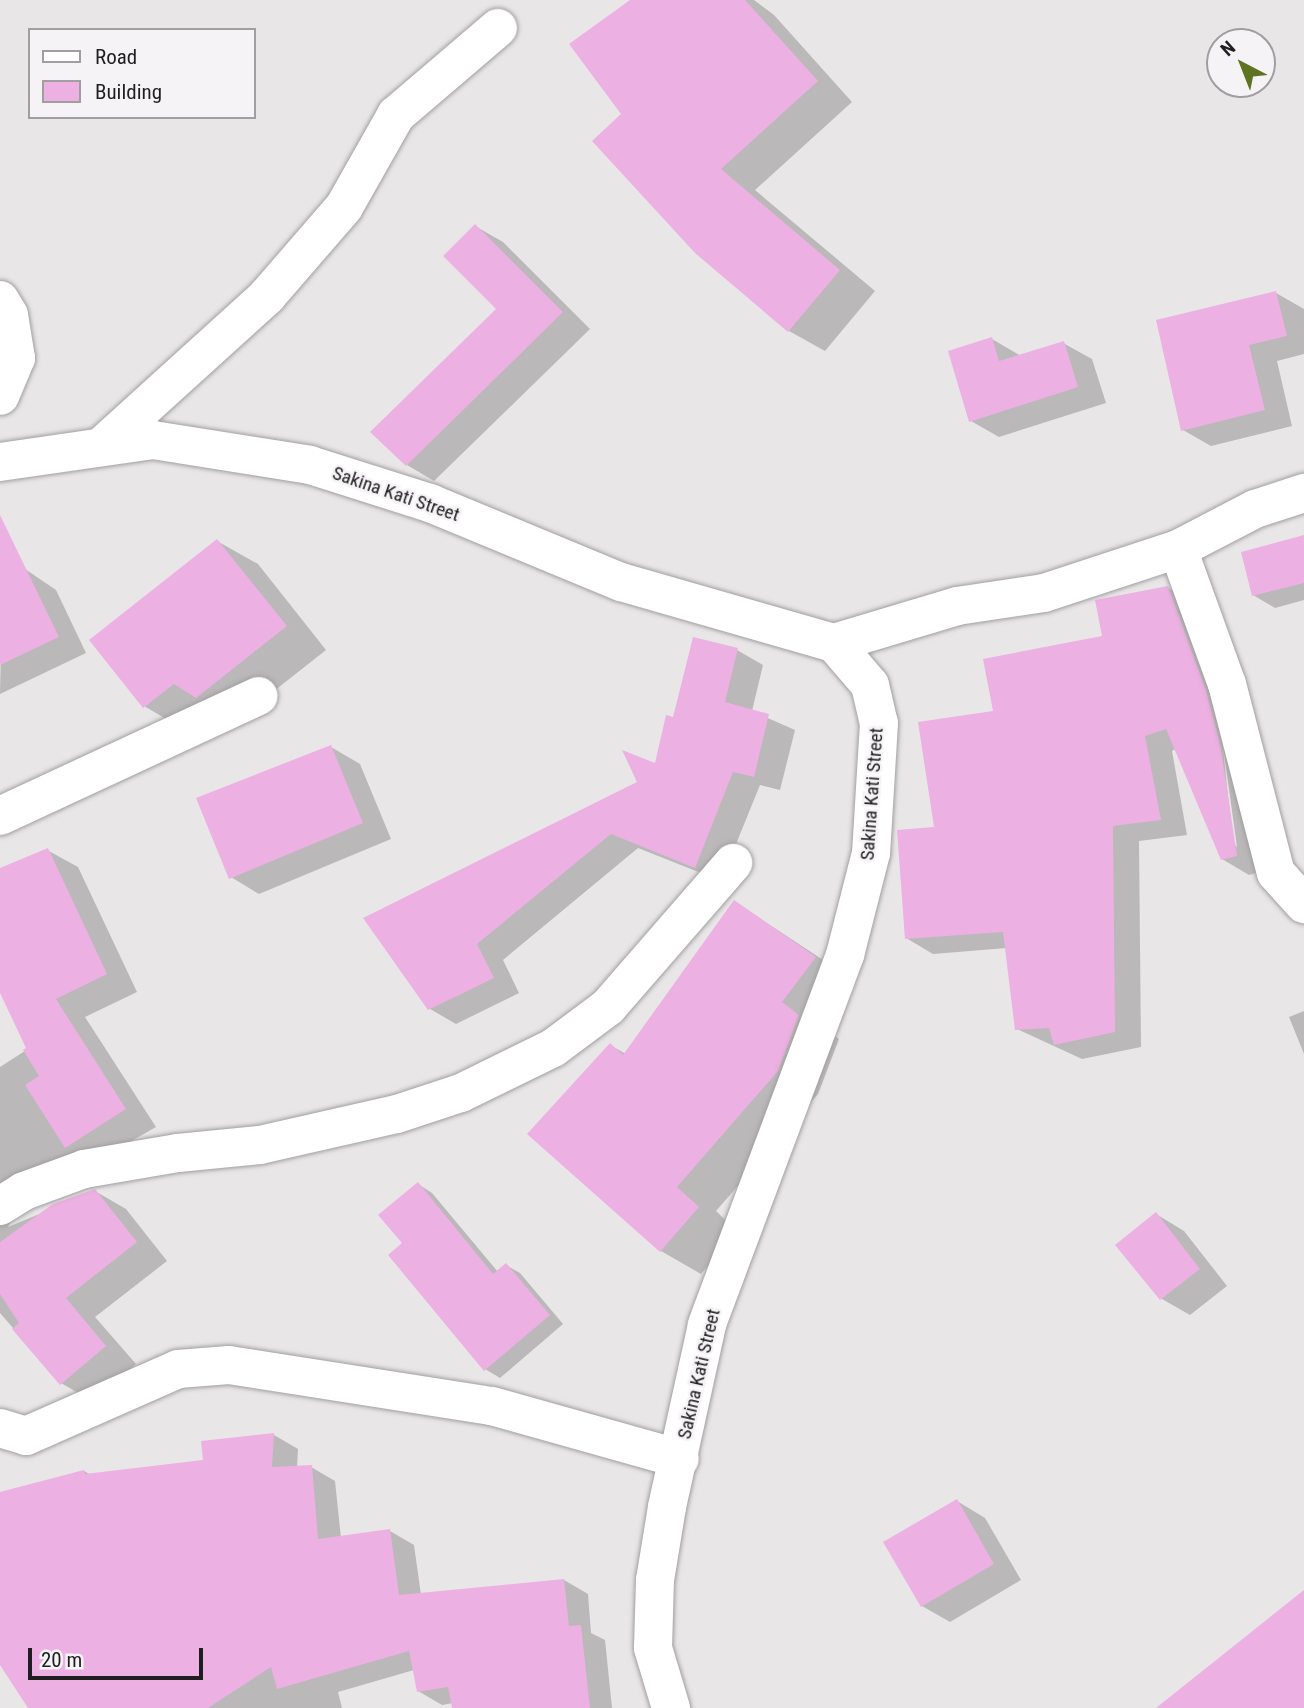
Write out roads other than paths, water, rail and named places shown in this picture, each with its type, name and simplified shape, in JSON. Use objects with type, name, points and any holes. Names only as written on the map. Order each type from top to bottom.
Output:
[{"type":"street","points":[[104,444],[267,296],[344,207],[396,115],[498,28]]},
{"type":"street","points":[[0,300],[9,315],[16,358],[0,396]]},
{"type":"street","name":"Sakina Kati Street","points":[[0,462],[104,444],[153,440],[310,465],[430,503],[621,582],[834,643],[870,685],[879,723],[872,853],[840,968],[707,1325],[654,1580],[653,1648],[671,1708]]},
{"type":"street","points":[[834,643],[957,606],[1044,593],[1178,550],[1255,509],[1304,493]]},
{"type":"street","points":[[1178,550],[1227,684],[1276,873],[1304,904]]},
{"type":"street","points":[[0,816],[258,696]]},
{"type":"street","points":[[0,1206],[24,1191],[84,1169],[178,1153],[260,1145],[397,1114],[461,1093],[553,1048],[608,1007],[733,863]]},
{"type":"street","points":[[0,1428],[26,1436],[178,1368],[229,1365],[492,1406],[680,1459]]}]
